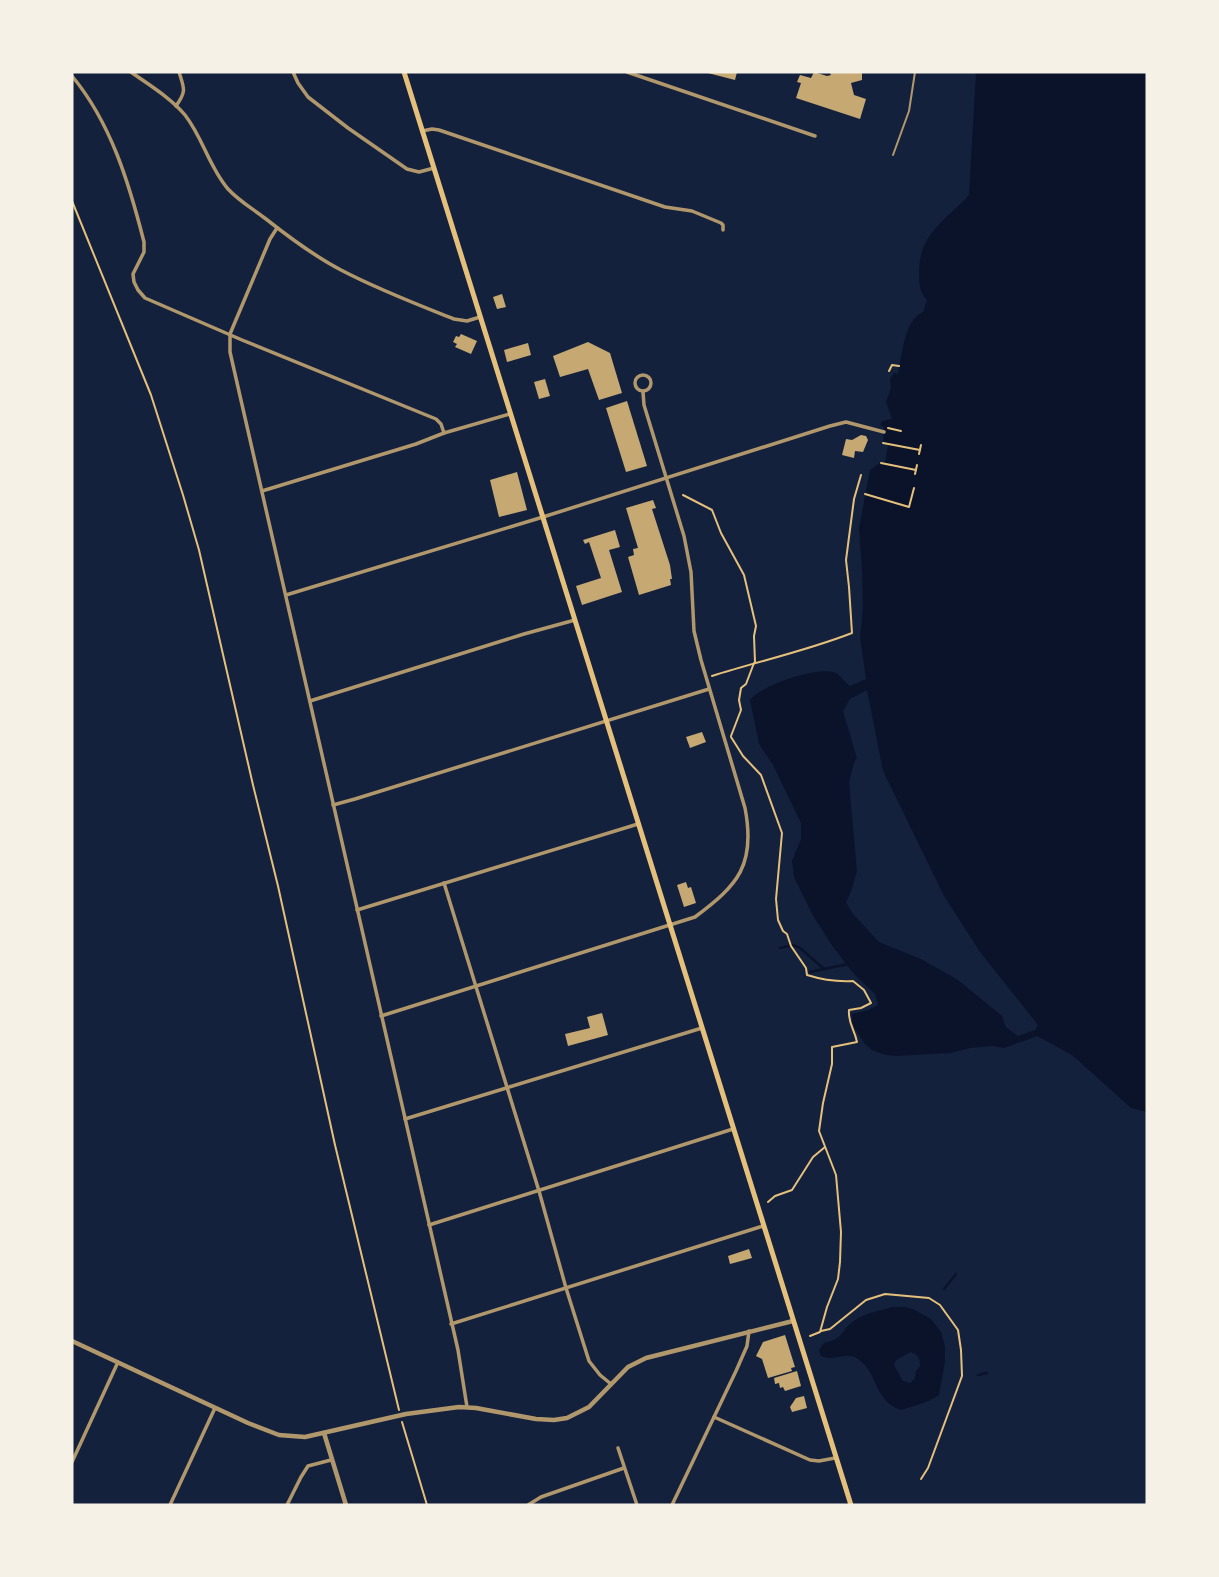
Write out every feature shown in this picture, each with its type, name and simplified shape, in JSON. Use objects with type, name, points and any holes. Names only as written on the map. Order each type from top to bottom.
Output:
[{"type":"main road","points":[[404,72],[851,1505]]},
{"type":"street","points":[[131,72],[185,115],[220,179],[236,196],[314,255],[341,271],[454,319],[467,321],[480,317]]},
{"type":"street","points":[[176,106],[183,98],[184,91],[179,72]]},
{"type":"street","points":[[293,72],[308,97],[397,163],[419,172],[434,168]]},
{"type":"street","points":[[627,72],[815,136]]},
{"type":"street","points":[[647,79],[649,72]]},
{"type":"street","points":[[72,76],[109,135],[122,166],[144,242],[144,252],[133,274],[134,282],[145,298],[436,419],[444,433]]},
{"type":"street","points":[[422,131],[439,130],[665,207],[692,211],[721,223],[723,230]]},
{"type":"street","points":[[277,228],[230,334],[230,352],[463,1374],[467,1407]]},
{"type":"street","points":[[643,375],[648,377],[651,385],[643,392],[635,387],[634,381],[643,375]]},
{"type":"street","points":[[381,1016],[695,917],[720,898],[734,883],[744,862],[749,843],[745,808],[701,660],[694,631],[691,572],[684,536],[644,405],[643,392]]},
{"type":"street","points":[[262,491],[510,414]]},
{"type":"street","points":[[286,595],[846,422],[884,432]]},
{"type":"street","points":[[310,701],[575,620]]},
{"type":"street","points":[[333,805],[709,689]]},
{"type":"street","points":[[357,910],[638,824]]},
{"type":"street","points":[[444,883],[589,1362],[611,1384]]},
{"type":"street","points":[[405,1119],[702,1028]]},
{"type":"street","points":[[429,1225],[733,1129]]},
{"type":"street","points":[[451,1324],[764,1226]]},
{"type":"street","points":[[72,1340],[215,1408],[279,1435],[306,1437],[440,1408],[467,1407],[536,1419],[567,1418],[589,1407],[628,1367],[646,1358],[793,1321]]},
{"type":"street","points":[[672,1505],[747,1346],[749,1331]]},
{"type":"street","points":[[72,1462],[118,1362]]},
{"type":"street","points":[[170,1505],[215,1408]]},
{"type":"street","points":[[714,1417],[810,1460],[835,1458]]},
{"type":"street","points":[[324,1433],[346,1505]]},
{"type":"street","points":[[618,1448],[637,1505]]},
{"type":"street","points":[[287,1505],[308,1466],[331,1460]]},
{"type":"street","points":[[528,1505],[541,1497],[624,1468]]},
{"type":"lane","points":[[894,155],[908,111],[915,72]]},
{"type":"path","points":[[72,201],[150,395],[199,550],[278,886],[335,1145],[400,1415],[427,1505]]},
{"type":"path","points":[[889,371],[892,365],[899,366]]},
{"type":"path","points":[[880,427],[901,431]]},
{"type":"path","points":[[883,443],[920,450]]},
{"type":"path","points":[[919,454],[920,445]]},
{"type":"path","points":[[881,463],[916,470]]},
{"type":"path","points":[[915,474],[917,466]]},
{"type":"path","points":[[707,677],[820,646],[852,633],[846,560],[854,499],[861,475]]},
{"type":"path","points":[[865,494],[909,507],[914,488]]},
{"type":"path","points":[[683,495],[712,510],[744,575],[756,626],[755,662],[746,684],[741,688],[738,699],[740,710],[731,737]]},
{"type":"path","points":[[723,734],[731,737],[743,756],[761,775],[782,833],[776,899],[778,920],[791,946],[806,968],[807,975],[822,980],[853,981],[864,990],[871,1003],[849,1010],[848,1020],[857,1042],[832,1047],[832,1064],[822,1103],[819,1131],[836,1175],[841,1232],[838,1279],[820,1332]]},
{"type":"path","points":[[768,1202],[775,1196],[792,1190],[813,1157],[825,1147]]},
{"type":"path","points":[[810,1336],[830,1329],[866,1300],[885,1294],[929,1298],[940,1305],[958,1331],[962,1376],[928,1468],[921,1479]]},
{"type":"water","points":[[976,72],[1147,72],[1147,1112],[1131,1108],[1072,1055],[1037,1036],[1004,1048],[993,1046],[951,1053],[897,1056],[885,1055],[865,1044],[855,1029],[852,1014],[878,1005],[875,994],[852,972],[831,944],[812,914],[794,877],[792,861],[801,839],[801,823],[773,765],[759,744],[750,700],[777,683],[814,672],[836,673],[850,686],[866,679],[860,637],[863,607],[859,528],[870,470],[885,462],[888,445],[883,443],[884,427],[880,425],[882,421],[892,419],[886,402],[891,388],[890,379],[894,373],[898,374],[908,330],[923,312],[927,300],[919,282],[923,249],[934,230],[969,195]],"holes":[[[867,690],[883,771],[944,896],[980,952],[1038,1025],[1035,1030],[1018,1036],[1006,1027],[1002,1016],[958,980],[921,959],[879,942],[853,914],[846,902],[857,871],[849,782],[857,758],[843,711],[850,699]]]},
{"type":"water","points":[[892,1307],[913,1309],[931,1319],[941,1332],[945,1346],[939,1395],[901,1410],[886,1400],[869,1371],[858,1359],[849,1356],[824,1357],[819,1350],[824,1343],[838,1338],[846,1328],[864,1315]],"holes":[[[911,1352],[918,1357],[920,1366],[910,1383],[903,1381],[894,1365],[896,1360]]]},
{"type":"building","points":[[704,72],[737,72],[735,80]]},
{"type":"building","points":[[814,72],[827,76],[833,72],[862,72],[862,80],[851,83],[854,95],[866,99],[860,119],[796,98],[801,83],[797,82],[800,75],[811,78]]},
{"type":"building","points":[[502,294],[506,307],[497,309],[493,297]]},
{"type":"building","points":[[461,334],[477,341],[471,354],[455,347],[457,344],[453,342],[456,336]]},
{"type":"building","points":[[588,342],[610,353],[622,393],[599,400],[588,369],[560,377],[553,356]]},
{"type":"building","points":[[528,343],[531,355],[507,362],[504,350]]},
{"type":"building","points":[[545,379],[550,396],[539,399],[534,382]]},
{"type":"building","points":[[627,401],[647,466],[626,472],[606,408]]},
{"type":"building","points":[[861,435],[868,440],[863,452],[855,451],[854,458],[842,455],[846,439],[852,440]]},
{"type":"building","points":[[517,472],[527,510],[499,517],[490,480]]},
{"type":"building","points":[[653,500],[656,508],[652,509],[672,579],[671,585],[639,595],[628,557],[634,555],[633,549],[638,548],[626,508]]},
{"type":"building","points":[[615,530],[620,547],[609,550],[622,592],[582,605],[576,586],[601,578],[589,542],[585,544],[583,540]]},
{"type":"building","points":[[702,732],[706,742],[690,748],[686,737]]},
{"type":"building","points":[[686,882],[688,888],[691,887],[696,903],[684,907],[677,885]]},
{"type":"building","points":[[602,1013],[608,1035],[568,1046],[565,1034],[590,1028],[587,1017]]},
{"type":"building","points":[[749,1249],[752,1258],[730,1264],[728,1256]]},
{"type":"building","points":[[785,1335],[795,1367],[791,1368],[792,1371],[768,1378],[762,1359],[756,1356],[763,1342]]},
{"type":"building","points":[[797,1371],[801,1386],[785,1391],[783,1387],[780,1388],[779,1383],[775,1384],[774,1378]]},
{"type":"building","points":[[804,1396],[807,1408],[792,1412],[790,1407],[796,1398]]},
{"type":"waterway","points":[[780,948],[793,945],[800,948],[824,969]]},
{"type":"waterway","points":[[810,972],[848,964]]},
{"type":"waterway","points":[[944,1289],[956,1274]]},
{"type":"waterway","points":[[978,1375],[987,1373]]}]
